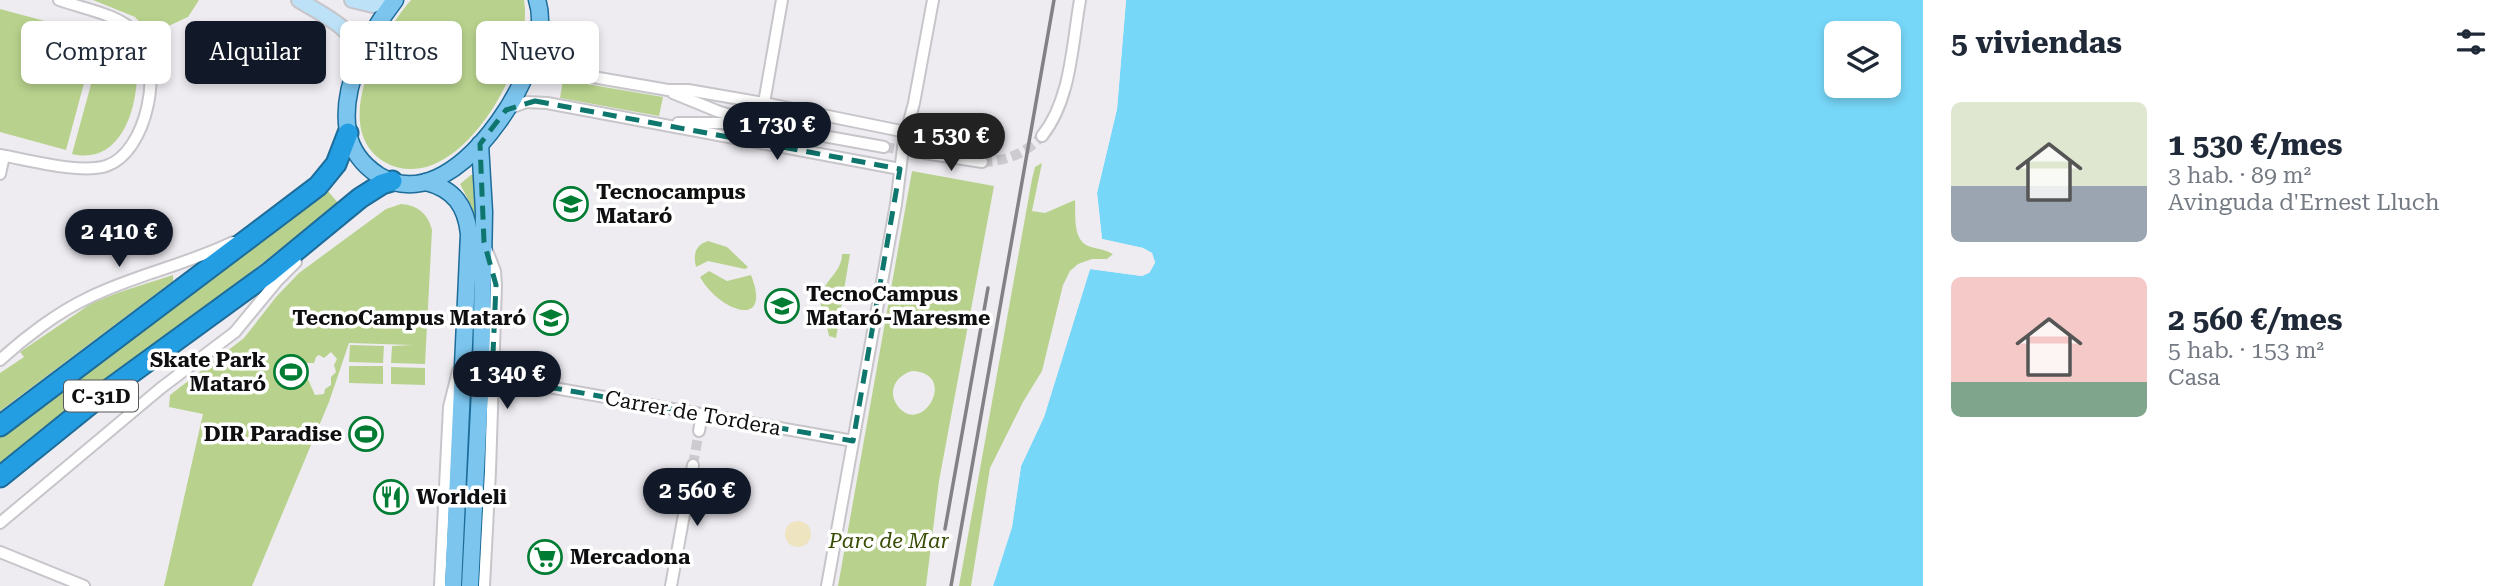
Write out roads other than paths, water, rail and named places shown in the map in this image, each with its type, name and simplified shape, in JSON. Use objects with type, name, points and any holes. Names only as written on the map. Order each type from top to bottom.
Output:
[{"type":"highway","name":"C-31D","points":[[0,426],[324,180],[342,153],[348,133]]},
{"type":"highway","points":[[333,220],[367,193],[392,181]]},
{"type":"highway","name":"C-31D","points":[[0,477],[104,393],[270,272],[333,220]]},
{"type":"main road","points":[[380,21],[393,0]]},
{"type":"main road","points":[[538,21],[539,2]]},
{"type":"main road","points":[[353,84],[349,100],[348,133],[355,151],[377,174],[392,181],[409,184],[426,182],[450,171],[480,144],[506,110],[520,84]]},
{"type":"main road","points":[[470,586],[481,371],[484,242],[480,144]]},
{"type":"main road","points":[[426,182],[453,194],[464,209],[469,234],[453,586]]},
{"type":"street","points":[[0,174],[2,155],[79,168],[107,166],[126,151],[146,112],[150,94],[150,60],[139,36],[118,20],[60,0]]},
{"type":"street","points":[[299,0],[340,26]]},
{"type":"street","points":[[352,0],[373,5],[393,0]]},
{"type":"street","points":[[764,103],[782,0]]},
{"type":"street","points":[[827,586],[906,132],[933,0]]},
{"type":"street","points":[[1042,136],[1051,125],[1062,99],[1080,0]]},
{"type":"street","points":[[599,78],[764,103],[906,132]]},
{"type":"street","points":[[668,90],[717,111],[762,125]]},
{"type":"street","points":[[506,110],[518,104],[535,102],[900,169]]},
{"type":"street","points":[[661,124],[714,122],[762,125],[884,147]]},
{"type":"street","points":[[924,153],[982,162]]},
{"type":"street","points":[[0,523],[161,388],[235,332],[277,281],[319,241],[333,220]]},
{"type":"street","points":[[3,357],[89,297],[183,264],[267,225]]},
{"type":"street","points":[[484,242],[495,271],[496,285],[491,471],[484,586]]},
{"type":"street","points":[[440,586],[449,407],[453,385],[464,355]]},
{"type":"street","name":"Carrer de Tordera","points":[[492,377],[853,441]]},
{"type":"street","points":[[699,431],[702,414]]},
{"type":"street","points":[[671,586],[693,465]]},
{"type":"street","points":[[0,552],[84,586]]},
{"type":"water","points":[[1126,0],[1923,0],[1923,586],[993,586],[1012,527],[1021,466],[1044,417],[1090,269],[1142,276],[1149,273],[1155,263],[1152,253],[1143,248],[1102,239],[1097,193],[1117,109]]},
{"type":"tunnel","points":[[982,162],[1015,155],[1029,148],[1042,136]]},
{"type":"tunnel","points":[[884,147],[924,153]]},
{"type":"tunnel","points":[[693,465],[699,431]]},
{"type":"railway","points":[[951,586],[1054,0]]},
{"type":"railway","points":[[945,529],[988,288]]},
{"type":"place","name":"Tecnocampus Mataró","points":[[571,204]]},
{"type":"place","name":"TecnoCampus Mataró-Maresme","points":[[782,306]]},
{"type":"place","name":"TecnoCampus Mataró","points":[[551,318]]},
{"type":"place","name":"Skate Park Mataró","points":[[291,372]]},
{"type":"place","name":"DIR Paradise","points":[[366,434]]},
{"type":"place","name":"Worldeli","points":[[391,497]]},
{"type":"place","name":"Mercadona","points":[[545,557]]},
{"type":"park label","name":"Parc de Mar","points":[[889,541]]}]
